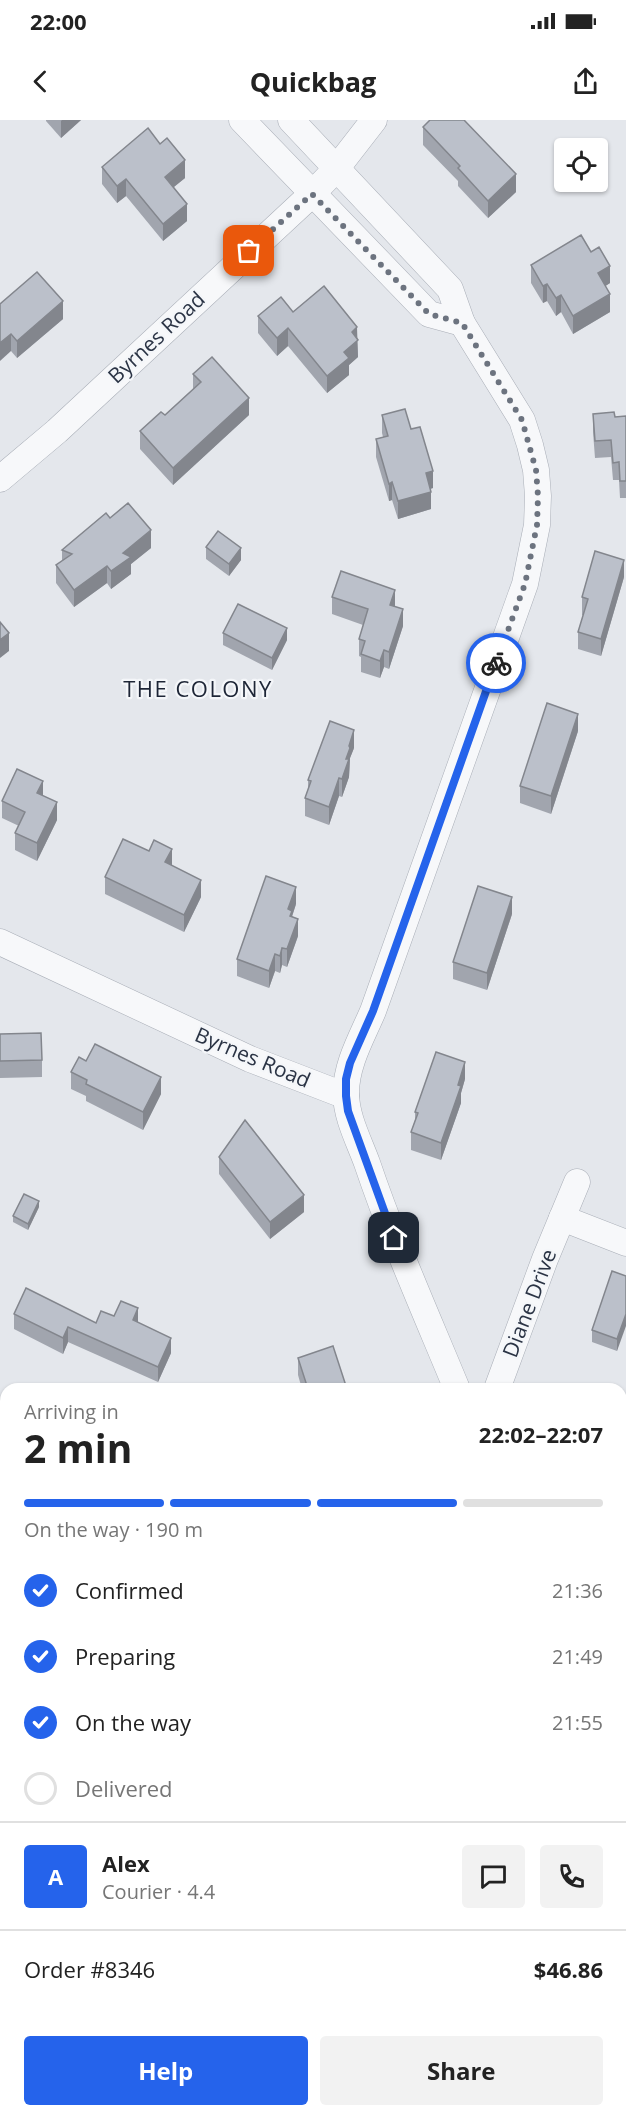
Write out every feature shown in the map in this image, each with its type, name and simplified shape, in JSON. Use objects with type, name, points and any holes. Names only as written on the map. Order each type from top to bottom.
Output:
[{"type":"street","points":[[242,120],[429,314],[462,323]]},
{"type":"street","points":[[291,120],[450,289],[462,323],[522,420],[536,470],[537,525],[525,584],[373,1011],[350,1063],[346,1079],[348,1111],[393,1235],[455,1383]]},
{"type":"street","name":"Byrnes Road","points":[[0,479],[57,431],[312,194],[336,169],[374,120]]},
{"type":"street","name":"Byrnes Road","points":[[0,942],[250,1059],[346,1096]]},
{"type":"street","name":"Diane Drive","points":[[499,1383],[577,1182]]},
{"type":"street","points":[[562,1218],[626,1243]]},
{"type":"building","points":[[430,120],[464,120],[516,174],[488,201],[458,168],[460,166],[423,127]]},
{"type":"building","points":[[148,128],[160,144],[167,138],[185,160],[165,177],[187,204],[163,224],[126,179],[117,186],[102,167]]},
{"type":"building","points":[[581,235],[591,252],[599,247],[610,266],[598,273],[610,294],[573,316],[561,295],[556,298],[547,284],[543,286],[531,265]]},
{"type":"building","points":[[37,272],[63,301],[17,341],[11,334],[0,343],[0,304]]},
{"type":"building","points":[[324,286],[357,327],[352,332],[358,340],[344,352],[349,358],[327,376],[288,328],[277,338],[258,316],[281,297],[293,312]]},
{"type":"building","points":[[212,357],[249,398],[173,468],[140,431],[161,412],[165,415],[201,382],[193,374]]},
{"type":"building","points":[[405,409],[411,429],[420,427],[433,471],[426,473],[431,492],[398,501],[392,482],[389,484],[376,439],[388,436],[382,415]]},
{"type":"building","points":[[614,412],[615,417],[626,416],[626,481],[620,481],[619,462],[613,463],[611,440],[595,441],[593,414]]},
{"type":"building","points":[[128,503],[151,530],[123,553],[131,557],[111,571],[107,566],[74,590],[56,565],[72,554],[62,550],[106,513],[110,518]]},
{"type":"building","points":[[218,531],[241,548],[229,564],[206,547]]},
{"type":"building","points":[[595,551],[624,560],[601,639],[578,632],[588,599],[582,597]]},
{"type":"building","points":[[341,571],[395,590],[390,605],[403,609],[389,652],[384,650],[380,661],[361,654],[365,641],[359,639],[368,609],[332,597]]},
{"type":"building","points":[[238,604],[287,628],[272,658],[223,633]]},
{"type":"building","points":[[0,622],[9,633],[0,640]]},
{"type":"building","points":[[547,703],[578,714],[551,796],[520,786]]},
{"type":"building","points":[[330,721],[354,730],[346,759],[349,759],[342,779],[339,778],[329,807],[305,798],[311,781],[308,780]]},
{"type":"building","points":[[17,769],[43,781],[37,793],[57,802],[37,843],[15,833],[25,812],[2,801]]},
{"type":"building","points":[[123,839],[149,851],[154,840],[172,849],[165,862],[201,880],[184,915],[105,877]]},
{"type":"building","points":[[266,876],[296,887],[288,909],[292,911],[290,916],[298,919],[287,949],[282,948],[280,956],[275,954],[269,971],[237,959]]},
{"type":"building","points":[[478,886],[512,897],[487,973],[453,962]]},
{"type":"building","points":[[41,1033],[42,1060],[0,1061],[0,1034]]},
{"type":"building","points":[[95,1044],[161,1077],[143,1112],[86,1084],[87,1080],[71,1072],[79,1057],[86,1061]]},
{"type":"building","points":[[436,1052],[465,1062],[458,1085],[461,1086],[441,1143],[411,1132],[418,1113],[415,1112]]},
{"type":"building","points":[[245,1120],[304,1195],[270,1222],[219,1157]]},
{"type":"building","points":[[24,1194],[39,1201],[28,1224],[13,1216]]},
{"type":"building","points":[[612,1271],[626,1276],[626,1314],[617,1339],[592,1330]]},
{"type":"building","points":[[26,1288],[96,1323],[101,1311],[114,1316],[121,1301],[138,1308],[133,1320],[171,1338],[158,1367],[68,1327],[63,1338],[14,1314]]},
{"type":"building","points":[[333,1346],[345,1383],[306,1383],[298,1358]]},
{"type":"way so far","points":[[249,251],[312,194],[429,314],[462,323],[522,420],[536,470],[537,525],[525,584],[496,663]]},
{"type":"district","name":"THE COLONY","points":[[198,688]]},
{"type":"route","points":[[394,1238],[348,1111],[346,1079],[350,1063],[381,989],[496,663]]}]
